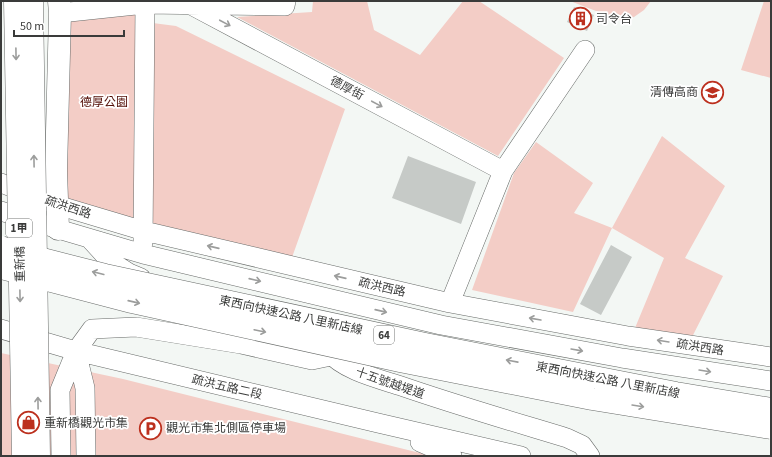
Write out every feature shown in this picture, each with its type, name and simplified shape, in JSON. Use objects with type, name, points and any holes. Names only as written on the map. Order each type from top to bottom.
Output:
[{"type":"main road","name":"重新橋","points":[[15,1],[23,456]]},
{"type":"main road","name":"重新橋","points":[[32,1],[39,456]]},
{"type":"main road","points":[[58,229],[56,171],[60,7]]},
{"type":"main road","name":"東西向快速公路 八里新店線","points":[[1,247],[105,275],[425,344],[676,393],[771,409]]},
{"type":"main road","name":"東西向快速公路 八里新店線","points":[[1,268],[132,302],[408,362],[592,399],[771,428]]},
{"type":"street","points":[[60,7],[190,3],[285,6],[286,1]]},
{"type":"street","name":"德厚街","points":[[190,3],[503,171]]},
{"type":"street","points":[[143,254],[145,4]]},
{"type":"street","points":[[450,303],[503,171],[585,50]]},
{"type":"street","name":"疏洪西路","points":[[1,183],[57,205],[144,231],[450,303],[628,336],[771,357]]},
{"type":"street","name":"疏洪西路","points":[[1,211],[143,254],[441,325],[622,358],[771,382]]},
{"type":"street","name":"十五號越堤道","points":[[90,239],[110,261],[138,278],[178,287],[291,320],[308,329],[331,356],[350,369],[444,401],[567,438],[582,445],[590,456]]},
{"type":"street","points":[[61,456],[60,390],[76,351],[92,329],[136,327],[241,344],[312,360],[366,352],[611,395],[628,336]]},
{"type":"street","name":"疏洪五路二段","points":[[1,329],[76,351],[378,424],[521,456]]},
{"type":"street","points":[[76,351],[85,388],[86,456]]},
{"type":"street","name":"疏洪五路二段","points":[[378,424],[452,456]]},
{"type":"green space","points":[[313,1],[367,1],[374,30],[420,55],[463,1],[479,1],[564,58],[498,156],[237,17],[312,12]]},
{"type":"green space","points":[[570,1],[651,1],[644,10],[634,17],[622,21]]},
{"type":"green space","points":[[764,1],[771,1],[771,78],[741,70]]},
{"type":"green space","name":"德厚公園","points":[[145,11],[145,22],[176,26],[345,109],[290,263],[144,241],[69,212],[64,188],[62,15]]},
{"type":"green space","points":[[662,136],[725,186],[685,258],[723,276],[689,343],[635,328],[664,258],[612,228]]},
{"type":"green space","points":[[536,142],[593,183],[574,213],[612,228],[573,312],[472,290],[514,173]]},
{"type":"green space","points":[[1,353],[123,379],[416,452],[439,456],[1,456]]},
{"type":"building","name":"司令台","points":[[574,7],[594,15],[587,31],[567,22]]},
{"type":"building","points":[[408,156],[476,182],[461,224],[392,198]]},
{"type":"building","points":[[611,245],[632,257],[601,315],[580,304]]},
{"type":"place","name":"司令台","points":[[581,19]]},
{"type":"place","name":"清傳高商","points":[[713,92]]},
{"type":"place","name":"重新橋觀光市集","points":[[28,423]]},
{"type":"place","name":"觀光市集北側區停車場","points":[[150,428]]}]
